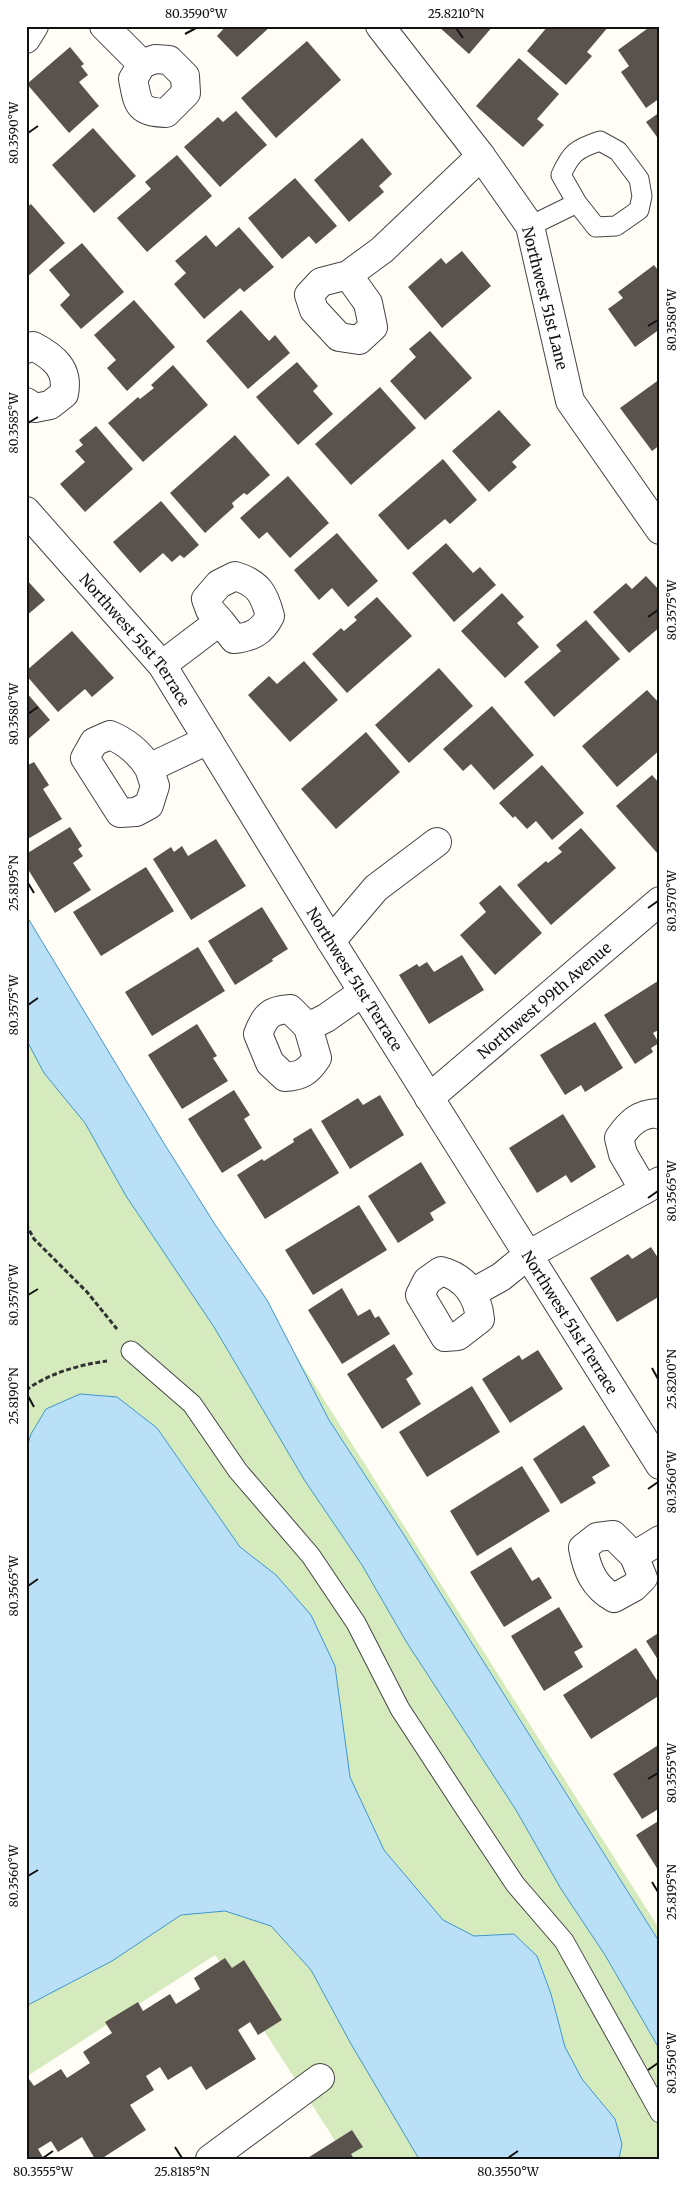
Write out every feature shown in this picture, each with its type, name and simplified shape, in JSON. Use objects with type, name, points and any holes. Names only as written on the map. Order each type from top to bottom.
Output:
[{"type":"street","points":[[26,38],[34,26]]},
{"type":"street","points":[[104,26],[142,64]]},
{"type":"street","name":"Northwest 51st Lane","points":[[380,26],[481,156],[530,226],[570,401],[660,530]]},
{"type":"street","points":[[348,274],[382,250],[481,156]]},
{"type":"street","points":[[26,349],[33,346],[46,353],[63,370],[66,383],[64,394],[50,405],[35,408],[26,402]]},
{"type":"street","name":"Northwest 51st Terrace","points":[[26,511],[162,665],[363,992],[660,1465]]},
{"type":"street","points":[[162,665],[220,621]]},
{"type":"street","points":[[148,768],[208,740]]},
{"type":"street","points":[[331,940],[376,888],[437,842]]},
{"type":"street","name":"Northwest 99th Avenue","points":[[429,1098],[660,901]]},
{"type":"street","points":[[308,1027],[326,1018],[363,992]]},
{"type":"street","points":[[472,1293],[501,1276],[528,1255],[652,1186],[623,1154],[619,1138],[629,1123],[644,1114],[658,1113],[660,1115]]},
{"type":"street","points":[[634,1556],[660,1540]]},
{"type":"street","points":[[210,2159],[320,2078]]},
{"type":"lane","points":[[600,142],[618,151],[639,179],[642,196],[639,210],[616,226],[596,227],[577,203],[561,175],[569,157],[581,147],[600,142]]},
{"type":"lane","points":[[530,226],[577,203]]},
{"type":"lane","points":[[131,1351],[192,1404],[238,1471],[311,1556],[356,1623],[400,1709],[469,1815],[515,1884],[564,1941],[660,2114]]},
{"type":"path","points":[[26,1224],[34,1239],[87,1292],[118,1330],[131,1351],[123,1359],[84,1364],[41,1379],[26,1390]]},
{"type":"green space","points":[[26,983],[233,1256],[660,1930],[660,2159],[347,2159],[215,1955],[26,2077]]},
{"type":"water","points":[[26,915],[165,1145],[216,1226],[267,1300],[329,1420],[404,1535],[660,1943],[660,2050],[605,1955],[561,1889],[516,1810],[407,1643],[362,1565],[305,1481],[214,1327],[126,1196],[85,1123],[44,1073],[26,1039]]},
{"type":"water","points":[[80,1394],[117,1397],[157,1428],[240,1547],[276,1575],[311,1615],[335,1666],[350,1777],[384,1850],[443,1920],[474,1936],[514,1934],[537,1956],[551,1994],[565,2047],[582,2079],[615,2119],[622,2144],[619,2159],[419,2159],[351,2044],[311,1970],[271,1926],[225,1911],[181,1915],[112,1961],[26,2006],[26,1450],[31,1434],[46,1409]]},
{"type":"building","points":[[226,26],[271,26],[237,57],[217,36]]},
{"type":"building","points":[[438,26],[493,26],[469,54]]},
{"type":"building","points":[[548,26],[609,26],[587,52],[592,56],[566,85],[527,51]]},
{"type":"building","points":[[651,26],[656,26],[660,31],[660,98],[646,108],[621,72],[629,66],[618,50]]},
{"type":"building","points":[[307,41],[341,80],[276,138],[241,98]]},
{"type":"building","points":[[70,47],[84,64],[81,66],[88,75],[79,82],[99,106],[69,133],[27,84]]},
{"type":"building","points":[[519,58],[559,94],[537,119],[544,125],[523,147],[476,106]]},
{"type":"building","points":[[236,111],[267,145],[220,187],[184,147],[218,117],[223,122]]},
{"type":"building","points":[[660,112],[660,141],[646,122]]},
{"type":"building","points":[[93,128],[136,176],[94,213],[52,165]]},
{"type":"building","points":[[362,138],[392,174],[379,186],[384,192],[349,222],[314,180]]},
{"type":"building","points":[[177,155],[212,196],[147,252],[117,218],[151,189],[145,182]]},
{"type":"building","points":[[295,178],[337,226],[316,244],[309,236],[282,259],[248,218]]},
{"type":"building","points":[[31,204],[65,243],[26,278],[26,208]]},
{"type":"building","points":[[239,227],[274,267],[244,292],[240,288],[204,319],[174,284],[186,273],[175,261],[206,235],[216,247]]},
{"type":"building","points":[[82,243],[124,292],[81,329],[60,305],[70,295],[49,270]]},
{"type":"building","points":[[462,251],[491,286],[442,328],[408,287],[441,258],[446,264]]},
{"type":"building","points":[[654,265],[660,273],[660,329],[635,347],[608,309],[623,298],[618,292]]},
{"type":"building","points":[[134,300],[175,347],[127,391],[107,368],[116,360],[94,335]]},
{"type":"building","points":[[241,310],[269,341],[275,335],[290,353],[248,389],[206,341]]},
{"type":"building","points":[[430,331],[472,378],[425,420],[390,381],[416,357],[409,349]]},
{"type":"building","points":[[297,362],[318,386],[313,391],[333,414],[298,445],[256,397]]},
{"type":"building","points":[[173,365],[208,405],[143,462],[108,423],[138,397],[140,399],[154,388],[151,385]]},
{"type":"building","points":[[660,379],[660,445],[652,451],[620,408]]},
{"type":"building","points":[[380,387],[416,428],[351,485],[315,444]]},
{"type":"building","points":[[499,410],[531,445],[512,462],[517,467],[489,492],[452,451]]},
{"type":"building","points":[[96,426],[133,469],[85,512],[60,484],[85,462],[75,451],[83,445],[79,440]]},
{"type":"building","points":[[235,435],[270,475],[247,495],[244,493],[232,503],[234,507],[205,533],[170,493]]},
{"type":"building","points":[[443,459],[477,500],[450,524],[445,519],[408,550],[378,515]]},
{"type":"building","points":[[288,476],[329,523],[290,558],[267,532],[259,539],[240,518]]},
{"type":"building","points":[[161,501],[199,545],[184,558],[180,555],[172,562],[163,553],[140,573],[113,542]]},
{"type":"building","points":[[337,533],[378,581],[348,607],[332,588],[319,600],[294,570]]},
{"type":"building","points":[[446,543],[473,573],[480,567],[496,585],[454,622],[412,573]]},
{"type":"building","points":[[646,576],[660,591],[660,627],[629,653],[593,612],[626,583],[632,589]]},
{"type":"building","points":[[26,579],[45,600],[26,616]]},
{"type":"building","points":[[502,593],[524,617],[517,623],[539,647],[505,678],[461,631]]},
{"type":"building","points":[[377,597],[412,636],[347,693],[312,654],[341,628],[344,631],[357,620],[354,617]]},
{"type":"building","points":[[586,620],[620,659],[554,717],[524,682],[561,651],[556,645]]},
{"type":"building","points":[[72,631],[114,678],[92,697],[85,689],[58,712],[26,675],[26,671]]},
{"type":"building","points":[[304,661],[338,700],[290,742],[248,695],[269,676],[277,684]]},
{"type":"building","points":[[439,668],[473,706],[409,763],[375,725]]},
{"type":"building","points":[[647,690],[660,704],[660,750],[617,787],[582,746]]},
{"type":"building","points":[[26,692],[50,720],[26,741]]},
{"type":"building","points":[[492,706],[534,755],[494,790],[471,764],[463,771],[443,749]]},
{"type":"building","points":[[366,732],[400,772],[336,829],[301,789]]},
{"type":"building","points":[[34,762],[49,785],[43,789],[62,819],[26,840],[26,766]]},
{"type":"building","points":[[542,765],[584,813],[552,840],[536,821],[527,829],[499,803]]},
{"type":"building","points":[[652,775],[660,784],[660,852],[658,854],[616,806]]},
{"type":"building","points":[[70,827],[82,846],[78,849],[83,856],[73,863],[91,890],[55,913],[26,866],[26,854]]},
{"type":"building","points":[[581,828],[616,868],[551,925],[517,885],[546,861],[548,863],[562,852],[558,848]]},
{"type":"building","points":[[216,839],[246,886],[191,920],[153,859],[171,847],[174,852],[182,846],[188,856]]},
{"type":"building","points":[[146,867],[174,911],[101,956],[73,912]]},
{"type":"building","points":[[500,885],[542,933],[495,975],[460,935],[486,912],[479,903]]},
{"type":"building","points":[[262,907],[288,949],[235,985],[208,941]]},
{"type":"building","points":[[198,947],[225,991],[152,1036],[125,992]]},
{"type":"building","points":[[462,955],[484,990],[429,1024],[399,975],[417,964],[419,967],[427,962],[434,972]]},
{"type":"building","points":[[658,981],[660,1029],[653,1033],[659,1043],[651,1048],[653,1052],[635,1064],[604,1015]]},
{"type":"building","points":[[595,1022],[623,1068],[585,1092],[581,1085],[565,1095],[540,1055]]},
{"type":"building","points":[[197,1024],[217,1056],[213,1058],[228,1081],[182,1109],[148,1055]]},
{"type":"building","points":[[234,1090],[250,1115],[244,1119],[262,1148],[222,1173],[188,1119]]},
{"type":"building","points":[[380,1095],[404,1135],[350,1169],[321,1121],[358,1098],[363,1105]]},
{"type":"building","points":[[563,1114],[596,1167],[571,1183],[566,1175],[537,1193],[509,1148]]},
{"type":"building","points":[[311,1128],[339,1173],[265,1219],[237,1175],[294,1142],[293,1139]]},
{"type":"building","points":[[421,1162],[446,1203],[430,1213],[434,1220],[398,1243],[368,1196]]},
{"type":"building","points":[[359,1205],[387,1250],[313,1295],[285,1250]]},
{"type":"building","points":[[651,1247],[660,1261],[660,1296],[617,1322],[590,1278],[628,1254],[632,1259]]},
{"type":"building","points":[[342,1288],[358,1316],[370,1309],[375,1318],[379,1316],[390,1334],[342,1364],[308,1310]]},
{"type":"building","points":[[394,1344],[413,1374],[406,1379],[421,1404],[382,1429],[347,1374]]},
{"type":"building","points":[[538,1350],[563,1389],[510,1423],[482,1379],[519,1355],[522,1360]]},
{"type":"building","points":[[472,1386],[500,1432],[427,1477],[399,1432]]},
{"type":"building","points":[[584,1425],[610,1466],[592,1477],[596,1483],[561,1504],[533,1459]]},
{"type":"building","points":[[522,1466],[550,1511],[477,1556],[450,1511]]},
{"type":"building","points":[[511,1547],[532,1581],[539,1577],[552,1598],[504,1627],[470,1572]]},
{"type":"building","points":[[559,1607],[583,1647],[574,1652],[583,1667],[544,1691],[511,1636]]},
{"type":"building","points":[[660,1632],[660,1663],[646,1641]]},
{"type":"building","points":[[636,1648],[660,1685],[660,1695],[591,1739],[563,1695]]},
{"type":"building","points":[[660,1744],[660,1808],[642,1819],[613,1774]]},
{"type":"building","points":[[660,1820],[660,1873],[636,1835]]},
{"type":"building","points":[[225,1958],[232,1968],[244,1960],[282,2020],[258,2035],[250,2022],[238,2030],[256,2059],[206,2090],[191,2066],[168,2080],[160,2067],[146,2076],[154,2090],[130,2105],[146,2130],[101,2159],[95,2159],[82,2137],[58,2152],[51,2141],[38,2149],[44,2159],[26,2159],[26,2075],[34,2086],[61,2069],[67,2078],[90,2063],[83,2052],[112,2033],[105,2022],[138,2002],[143,2011],[170,1994],[176,2004],[200,1989],[194,1978]]},
{"type":"building","points":[[352,2130],[363,2147],[351,2154],[354,2159],[306,2159]]}]
